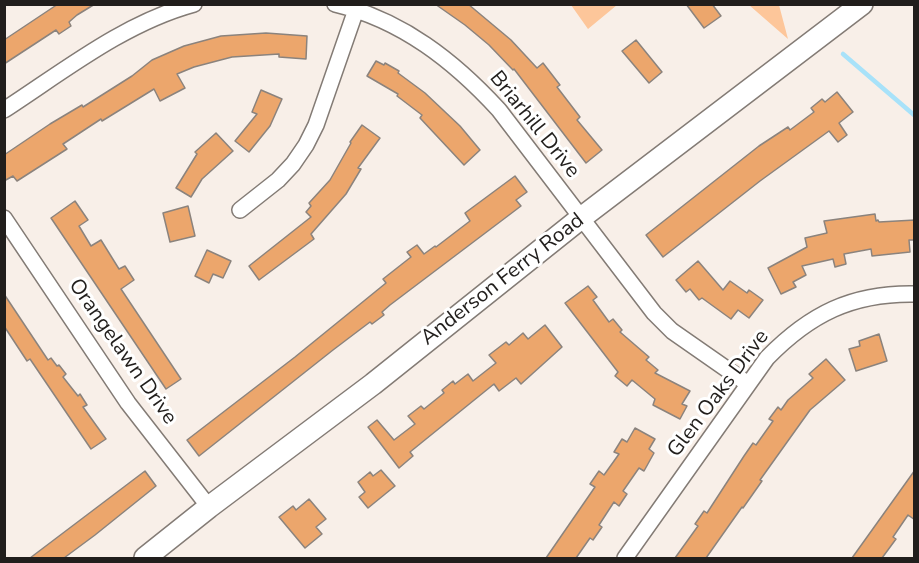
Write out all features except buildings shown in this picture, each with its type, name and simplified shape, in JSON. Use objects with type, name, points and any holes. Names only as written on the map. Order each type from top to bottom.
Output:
[{"type":"street","points":[[4,110],[117,37],[149,20],[194,4]]},
{"type":"street","name":"Briarhill Drive","points":[[335,4],[358,7],[404,31],[429,46],[474,83],[499,111],[654,313],[672,331],[748,384]]},
{"type":"street","name":"Anderson Ferry Road","points":[[145,558],[373,384],[581,218],[862,4]]},
{"type":"street","points":[[240,210],[278,180],[306,146],[316,125],[358,7]]},
{"type":"street","name":"Orangelawn Drive","points":[[4,218],[128,403],[209,507]]},
{"type":"street","name":"Glen Oaks Drive","points":[[625,558],[748,384],[768,357],[788,337],[824,313],[865,298],[915,294]]},
{"type":"shaded area","points":[[571,5],[617,5],[588,29]]},
{"type":"shaded area","points":[[749,5],[779,5],[788,39]]},
{"type":"waterway","points":[[843,54],[914,115]]}]
